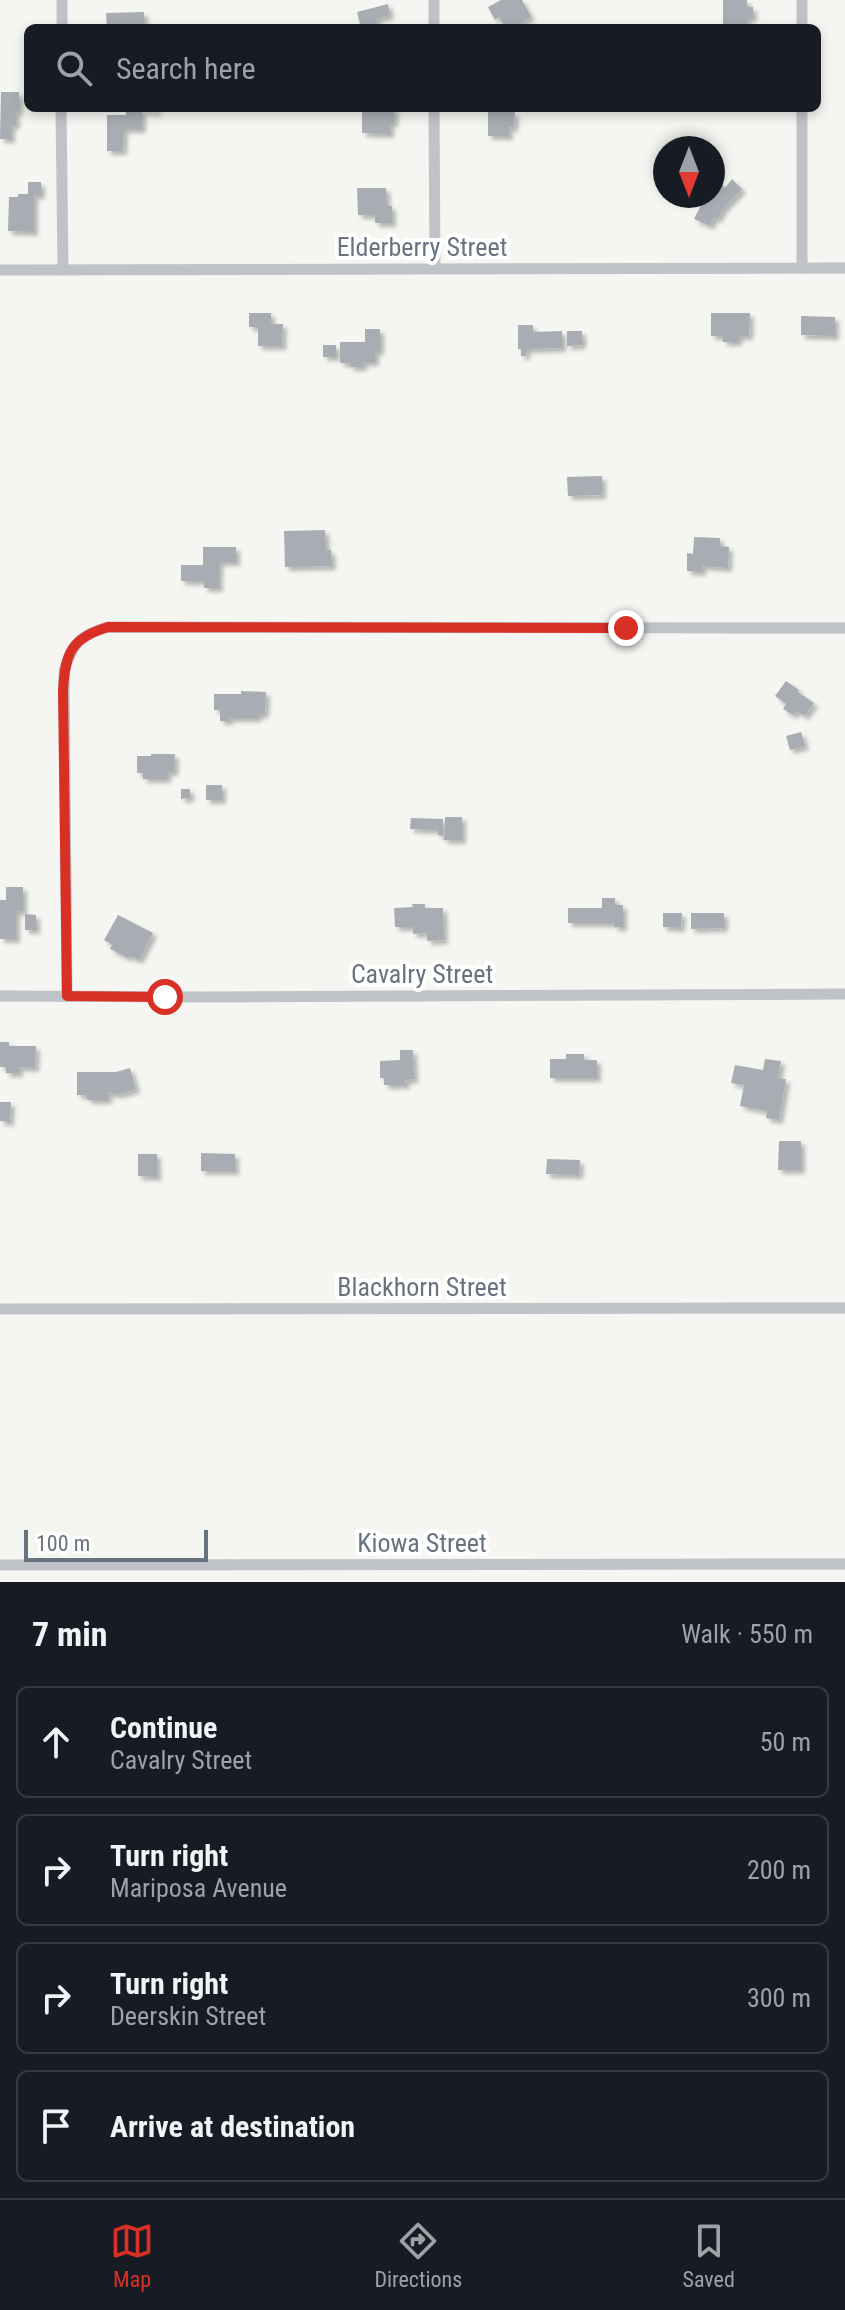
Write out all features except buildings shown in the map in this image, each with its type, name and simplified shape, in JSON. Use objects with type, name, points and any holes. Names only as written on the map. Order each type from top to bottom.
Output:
[{"type":"street","points":[[62,0],[62,24]]},
{"type":"street","points":[[434,0],[434,24]]},
{"type":"street","points":[[802,0],[802,24]]},
{"type":"street","points":[[61,112],[63,270]]},
{"type":"street","points":[[434,112],[435,268]]},
{"type":"street","points":[[802,112],[802,268]]},
{"type":"street","name":"Elderberry Street","points":[[0,270],[845,268]]},
{"type":"street","points":[[67,996],[64,671],[70,653],[79,640],[89,633],[108,627],[845,628]]},
{"type":"street","name":"Cavalry Street","points":[[0,996],[845,994]]},
{"type":"street","name":"Blackhorn Street","points":[[0,1309],[845,1308]]},
{"type":"street","name":"Kiowa Street","points":[[0,1565],[845,1564]]},
{"type":"route","points":[[165,997],[67,996],[63,691],[64,671],[70,653],[79,640],[108,627],[626,628]]}]
